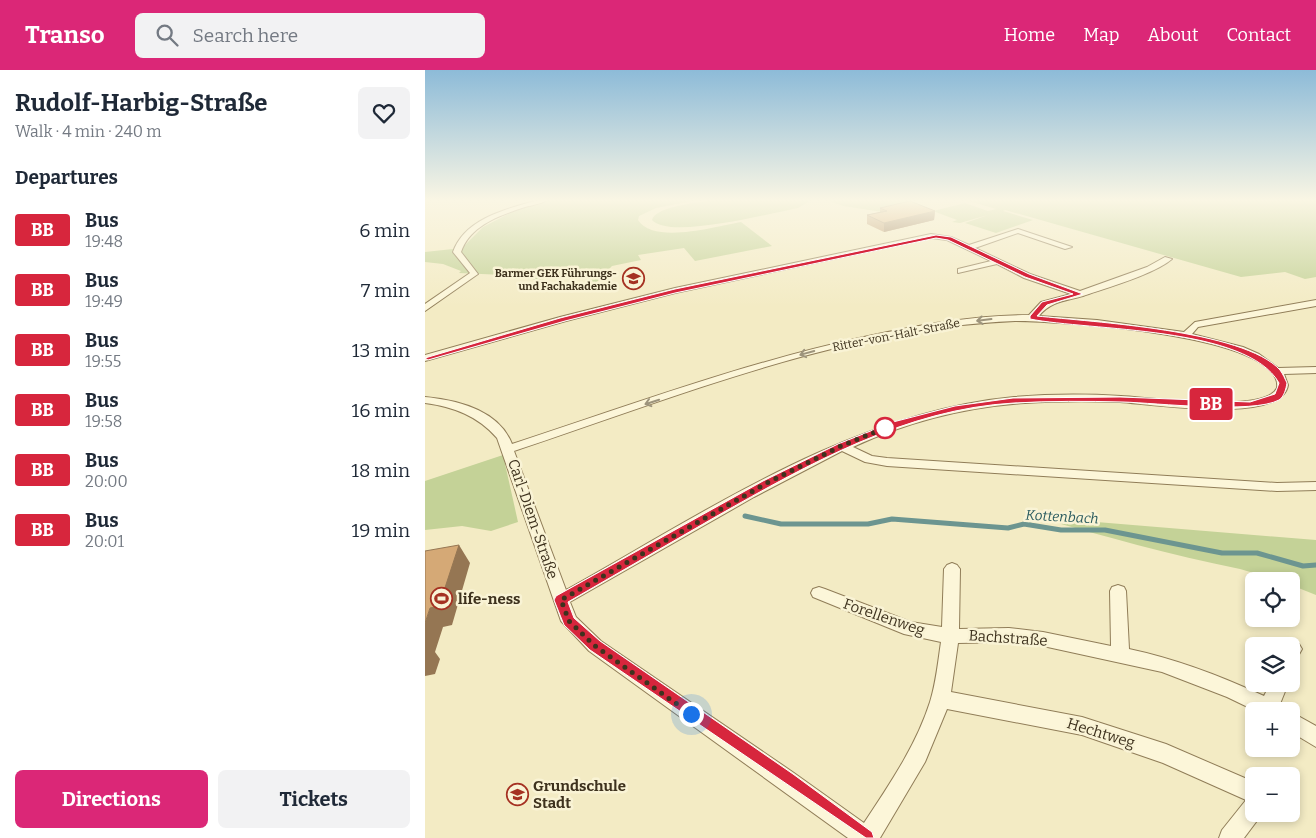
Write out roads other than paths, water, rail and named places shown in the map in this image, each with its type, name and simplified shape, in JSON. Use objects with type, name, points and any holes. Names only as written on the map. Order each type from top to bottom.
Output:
[{"type":"street","points":[[425,308],[474,274],[457,252],[459,242],[464,236]]},
{"type":"street","points":[[425,358],[563,319],[669,293],[936,236],[949,238],[1027,276],[1080,294]]},
{"type":"street","points":[[968,248],[1004,236]]},
{"type":"street","points":[[1033,236],[1068,247]]},
{"type":"street","points":[[1032,318],[1045,304],[1080,294],[1150,269],[1168,259]]},
{"type":"street","points":[[961,271],[997,262]]},
{"type":"street","points":[[1187,335],[1190,328],[1201,324],[1316,303]]},
{"type":"street","name":"Ritter-von-Halt-Straße","points":[[509,449],[757,368],[826,348],[922,328],[991,319],[1032,318],[1187,335],[1238,350],[1257,358],[1276,371]]},
{"type":"street","points":[[561,600],[767,483],[841,446],[897,424],[929,414],[1013,400],[1111,399],[1250,405],[1275,398],[1279,395],[1283,383],[1276,371],[1316,370]]},
{"type":"street","name":"Carl-Diem-Straße","points":[[425,400],[454,404],[486,418],[503,437],[509,449],[569,621],[595,646],[867,838]]},
{"type":"street","points":[[841,446],[869,459],[887,462],[1277,487],[1316,486]]},
{"type":"street","points":[[950,636],[952,569]]},
{"type":"street","points":[[1118,591],[1120,656]]},
{"type":"street","name":"Forellenweg","points":[[819,593],[910,629],[950,636]]},
{"type":"street","name":"Bachstraße","points":[[867,838],[912,769],[940,699],[950,636],[1018,636],[1089,647],[1120,656],[1163,664],[1194,675],[1256,702]]},
{"type":"street","name":"Hechtweg","points":[[940,699],[1082,726],[1166,754],[1245,789]]},
{"type":"street","points":[[1300,727],[1316,736]]},
{"type":"street","points":[[1230,838],[1245,819]]},
{"type":"waterway","name":"Kottenbach","points":[[745,516],[781,524],[868,524],[892,519],[1008,528],[1024,524],[1061,530],[1105,530],[1222,553],[1257,553],[1303,566],[1316,565]]},
{"type":"place","name":"Barmer GEK Führungs- und Fachakademie","points":[[633,279]]},
{"type":"place","name":"life-ness","points":[[442,599]]},
{"type":"place","name":"Grundschule Stadt","points":[[517,795]]}]
